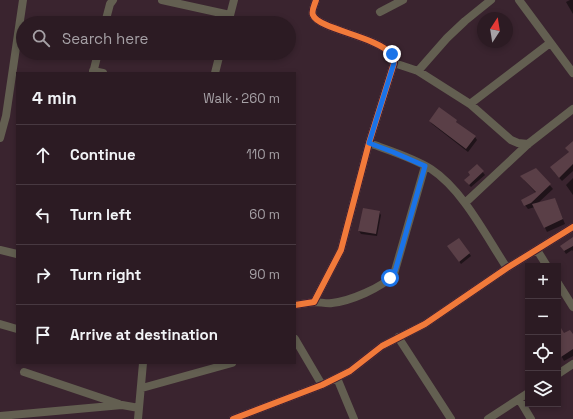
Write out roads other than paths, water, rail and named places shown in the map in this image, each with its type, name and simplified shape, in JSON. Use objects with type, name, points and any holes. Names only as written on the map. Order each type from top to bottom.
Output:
[{"type":"street","points":[[21,16],[23,0]]},
{"type":"street","points":[[107,16],[110,4],[113,0]]},
{"type":"street","points":[[162,0],[218,16]]},
{"type":"street","points":[[230,16],[234,0]]},
{"type":"street","points":[[314,302],[341,250],[369,143],[394,63],[392,54],[379,45],[368,39],[326,25],[317,20],[312,13],[316,0]]},
{"type":"street","points":[[380,12],[402,0]]},
{"type":"street","points":[[418,71],[465,20],[491,0]]},
{"type":"street","points":[[519,0],[573,73]]},
{"type":"street","points":[[470,104],[550,43]]},
{"type":"street","points":[[0,138],[6,116],[16,48]]},
{"type":"street","points":[[93,72],[96,60]]},
{"type":"street","points":[[215,72],[218,60]]},
{"type":"street","points":[[394,63],[418,71],[470,104],[511,140],[518,143],[528,144]]},
{"type":"street","points":[[465,203],[528,144],[573,108]]},
{"type":"street","points":[[369,143],[425,166],[446,181],[465,203],[506,268]]},
{"type":"street","points":[[296,306],[314,302],[330,304],[359,295],[390,278],[394,274],[425,166]]},
{"type":"street","points":[[233,419],[322,385],[350,371],[382,346],[425,324],[506,268],[573,227]]},
{"type":"street","points":[[0,250],[16,254]]},
{"type":"street","points":[[537,250],[545,263]]},
{"type":"street","points":[[561,288],[573,307]]},
{"type":"street","points":[[0,324],[16,329]]},
{"type":"street","points":[[398,337],[451,419]]},
{"type":"street","points":[[296,341],[322,385]]},
{"type":"street","points":[[138,419],[143,364]]},
{"type":"street","points":[[142,388],[228,364]]},
{"type":"street","points":[[561,372],[573,364]]},
{"type":"street","points":[[24,372],[122,405],[139,408]]},
{"type":"street","points":[[337,378],[354,419]]},
{"type":"street","points":[[488,419],[525,395]]},
{"type":"street","points":[[519,399],[532,419]]},
{"type":"street","points":[[0,416],[122,405]]}]
